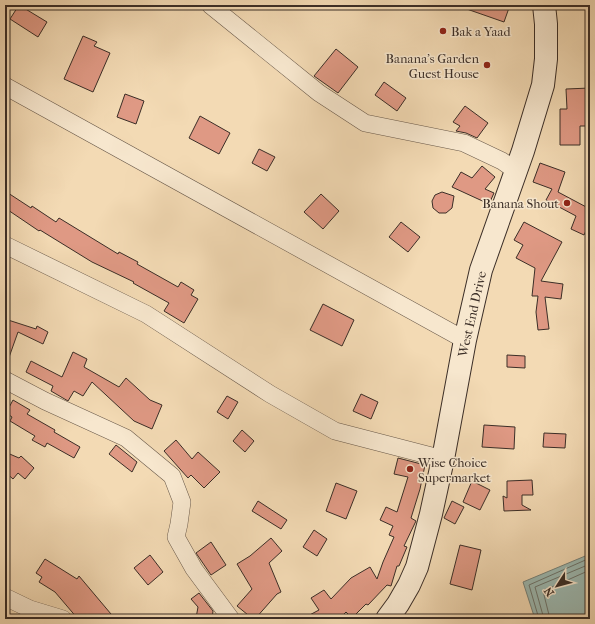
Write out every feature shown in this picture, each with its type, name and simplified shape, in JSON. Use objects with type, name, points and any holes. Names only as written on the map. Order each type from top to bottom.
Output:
[{"type":"main road","name":"West End Drive","points":[[387,619],[409,585],[416,567],[431,514],[443,459],[465,340],[481,270],[534,118],[543,85],[546,59],[546,24],[544,5]]},
{"type":"street","points":[[210,5],[319,93],[365,123],[464,143],[502,160],[515,170]]},
{"type":"street","points":[[5,86],[465,340]]},
{"type":"street","points":[[5,245],[146,314],[270,394],[335,432],[443,459]]},
{"type":"street","points":[[5,380],[45,401],[126,438],[172,476],[182,502],[176,537],[194,569],[231,619]]},
{"type":"street","points":[[5,597],[30,609],[63,619]]},
{"type":"water","points":[[590,554],[590,619],[535,619],[523,582]]},
{"type":"building","points":[[19,5],[47,22],[38,37],[10,19]]},
{"type":"building","points":[[461,5],[510,5],[504,22],[461,7]]},
{"type":"building","points":[[83,36],[97,42],[94,46],[110,53],[93,92],[64,79]]},
{"type":"building","points":[[336,49],[358,67],[338,93],[314,76]]},
{"type":"building","points":[[384,82],[406,98],[397,111],[375,95]]},
{"type":"building","points":[[590,88],[590,126],[580,126],[580,145],[560,145],[560,109],[567,109],[566,89]]},
{"type":"building","points":[[125,94],[144,101],[136,124],[117,117]]},
{"type":"building","points":[[465,106],[488,123],[477,138],[466,133],[456,131],[460,126],[453,122]]},
{"type":"building","points":[[200,116],[230,133],[219,154],[189,138]]},
{"type":"building","points":[[259,149],[275,157],[267,171],[252,163]]},
{"type":"building","points":[[540,163],[565,172],[558,192],[590,209],[590,222],[584,235],[571,229],[576,216],[546,200],[552,189],[533,182]]},
{"type":"building","points":[[482,166],[495,177],[485,189],[494,193],[489,204],[452,187],[461,172],[472,178]]},
{"type":"building","points":[[5,191],[31,208],[32,206],[56,222],[59,218],[118,254],[119,252],[138,262],[137,264],[178,287],[181,282],[194,290],[191,295],[198,299],[184,323],[164,311],[169,303],[133,283],[134,282],[92,262],[40,230],[39,231],[5,208]]},
{"type":"building","points":[[442,192],[454,196],[452,208],[446,213],[439,213],[433,208],[432,201],[435,195]]},
{"type":"building","points":[[321,194],[339,211],[323,229],[304,212]]},
{"type":"building","points":[[401,222],[420,237],[408,252],[389,237]]},
{"type":"building","points":[[524,222],[562,242],[541,281],[563,284],[561,299],[545,297],[549,329],[538,330],[536,312],[538,296],[532,296],[535,268],[516,258],[523,245],[514,240]]},
{"type":"building","points":[[323,304],[354,320],[342,346],[310,330]]},
{"type":"building","points":[[5,319],[36,329],[37,326],[48,332],[43,344],[18,332],[7,363],[5,363]]},
{"type":"building","points":[[73,352],[87,359],[84,367],[119,387],[126,378],[150,400],[162,405],[152,429],[134,421],[92,382],[83,396],[74,391],[68,401],[51,391],[53,386],[26,372],[31,361],[62,377]]},
{"type":"building","points":[[507,355],[525,356],[525,368],[507,367]]},
{"type":"building","points":[[361,394],[378,402],[371,419],[353,411]]},
{"type":"building","points":[[227,396],[238,402],[228,419],[217,412]]},
{"type":"building","points":[[13,400],[30,410],[27,414],[55,430],[54,432],[80,447],[74,458],[47,443],[45,447],[32,440],[35,436],[10,421],[12,417],[6,413]]},
{"type":"building","points":[[484,425],[515,427],[514,449],[482,447]]},
{"type":"building","points":[[242,430],[254,441],[245,452],[233,441]]},
{"type":"building","points":[[544,433],[566,434],[565,448],[543,447]]},
{"type":"building","points":[[176,440],[192,459],[198,452],[220,472],[204,488],[191,475],[188,478],[164,451]]},
{"type":"building","points":[[116,445],[137,462],[132,472],[109,454]]},
{"type":"building","points":[[5,452],[19,458],[21,456],[34,468],[25,479],[18,473],[13,479],[5,472]]},
{"type":"building","points":[[398,458],[425,465],[420,489],[411,518],[416,521],[404,546],[407,547],[399,566],[397,566],[391,586],[387,585],[368,605],[366,604],[352,618],[346,612],[339,619],[302,619],[319,610],[311,598],[324,590],[331,599],[351,578],[370,567],[377,579],[394,537],[389,535],[393,526],[380,520],[386,507],[397,512],[408,477],[394,474]]},
{"type":"building","points":[[532,480],[533,495],[522,495],[522,505],[531,510],[504,511],[503,496],[507,498],[507,481]]},
{"type":"building","points":[[472,481],[490,490],[480,510],[463,502]]},
{"type":"building","points":[[336,483],[357,491],[346,519],[326,511]]},
{"type":"building","points":[[258,501],[287,520],[281,529],[252,511]]},
{"type":"building","points":[[452,501],[464,507],[455,524],[444,518]]},
{"type":"building","points":[[314,530],[327,539],[317,556],[303,547]]},
{"type":"building","points":[[271,538],[282,551],[269,563],[281,592],[277,594],[255,619],[253,619],[237,606],[252,589],[237,564],[250,556]]},
{"type":"building","points":[[211,542],[226,565],[211,575],[196,553]]},
{"type":"building","points":[[460,545],[481,550],[472,590],[450,584]]},
{"type":"building","points":[[150,555],[163,572],[148,585],[134,568]]},
{"type":"building","points":[[45,559],[77,579],[79,576],[111,614],[104,619],[78,619],[55,592],[39,582],[42,577],[36,573]]},
{"type":"building","points":[[199,593],[213,611],[212,619],[196,618],[198,607],[191,599]]},
{"type":"place","name":"Bak a Yaad","points":[[443,31]]},
{"type":"place","name":"Banana's Garden Guest House","points":[[487,65]]},
{"type":"place","name":"Banana Shout","points":[[567,203]]},
{"type":"place","name":"Wise Choice Supermarket","points":[[410,469]]}]
